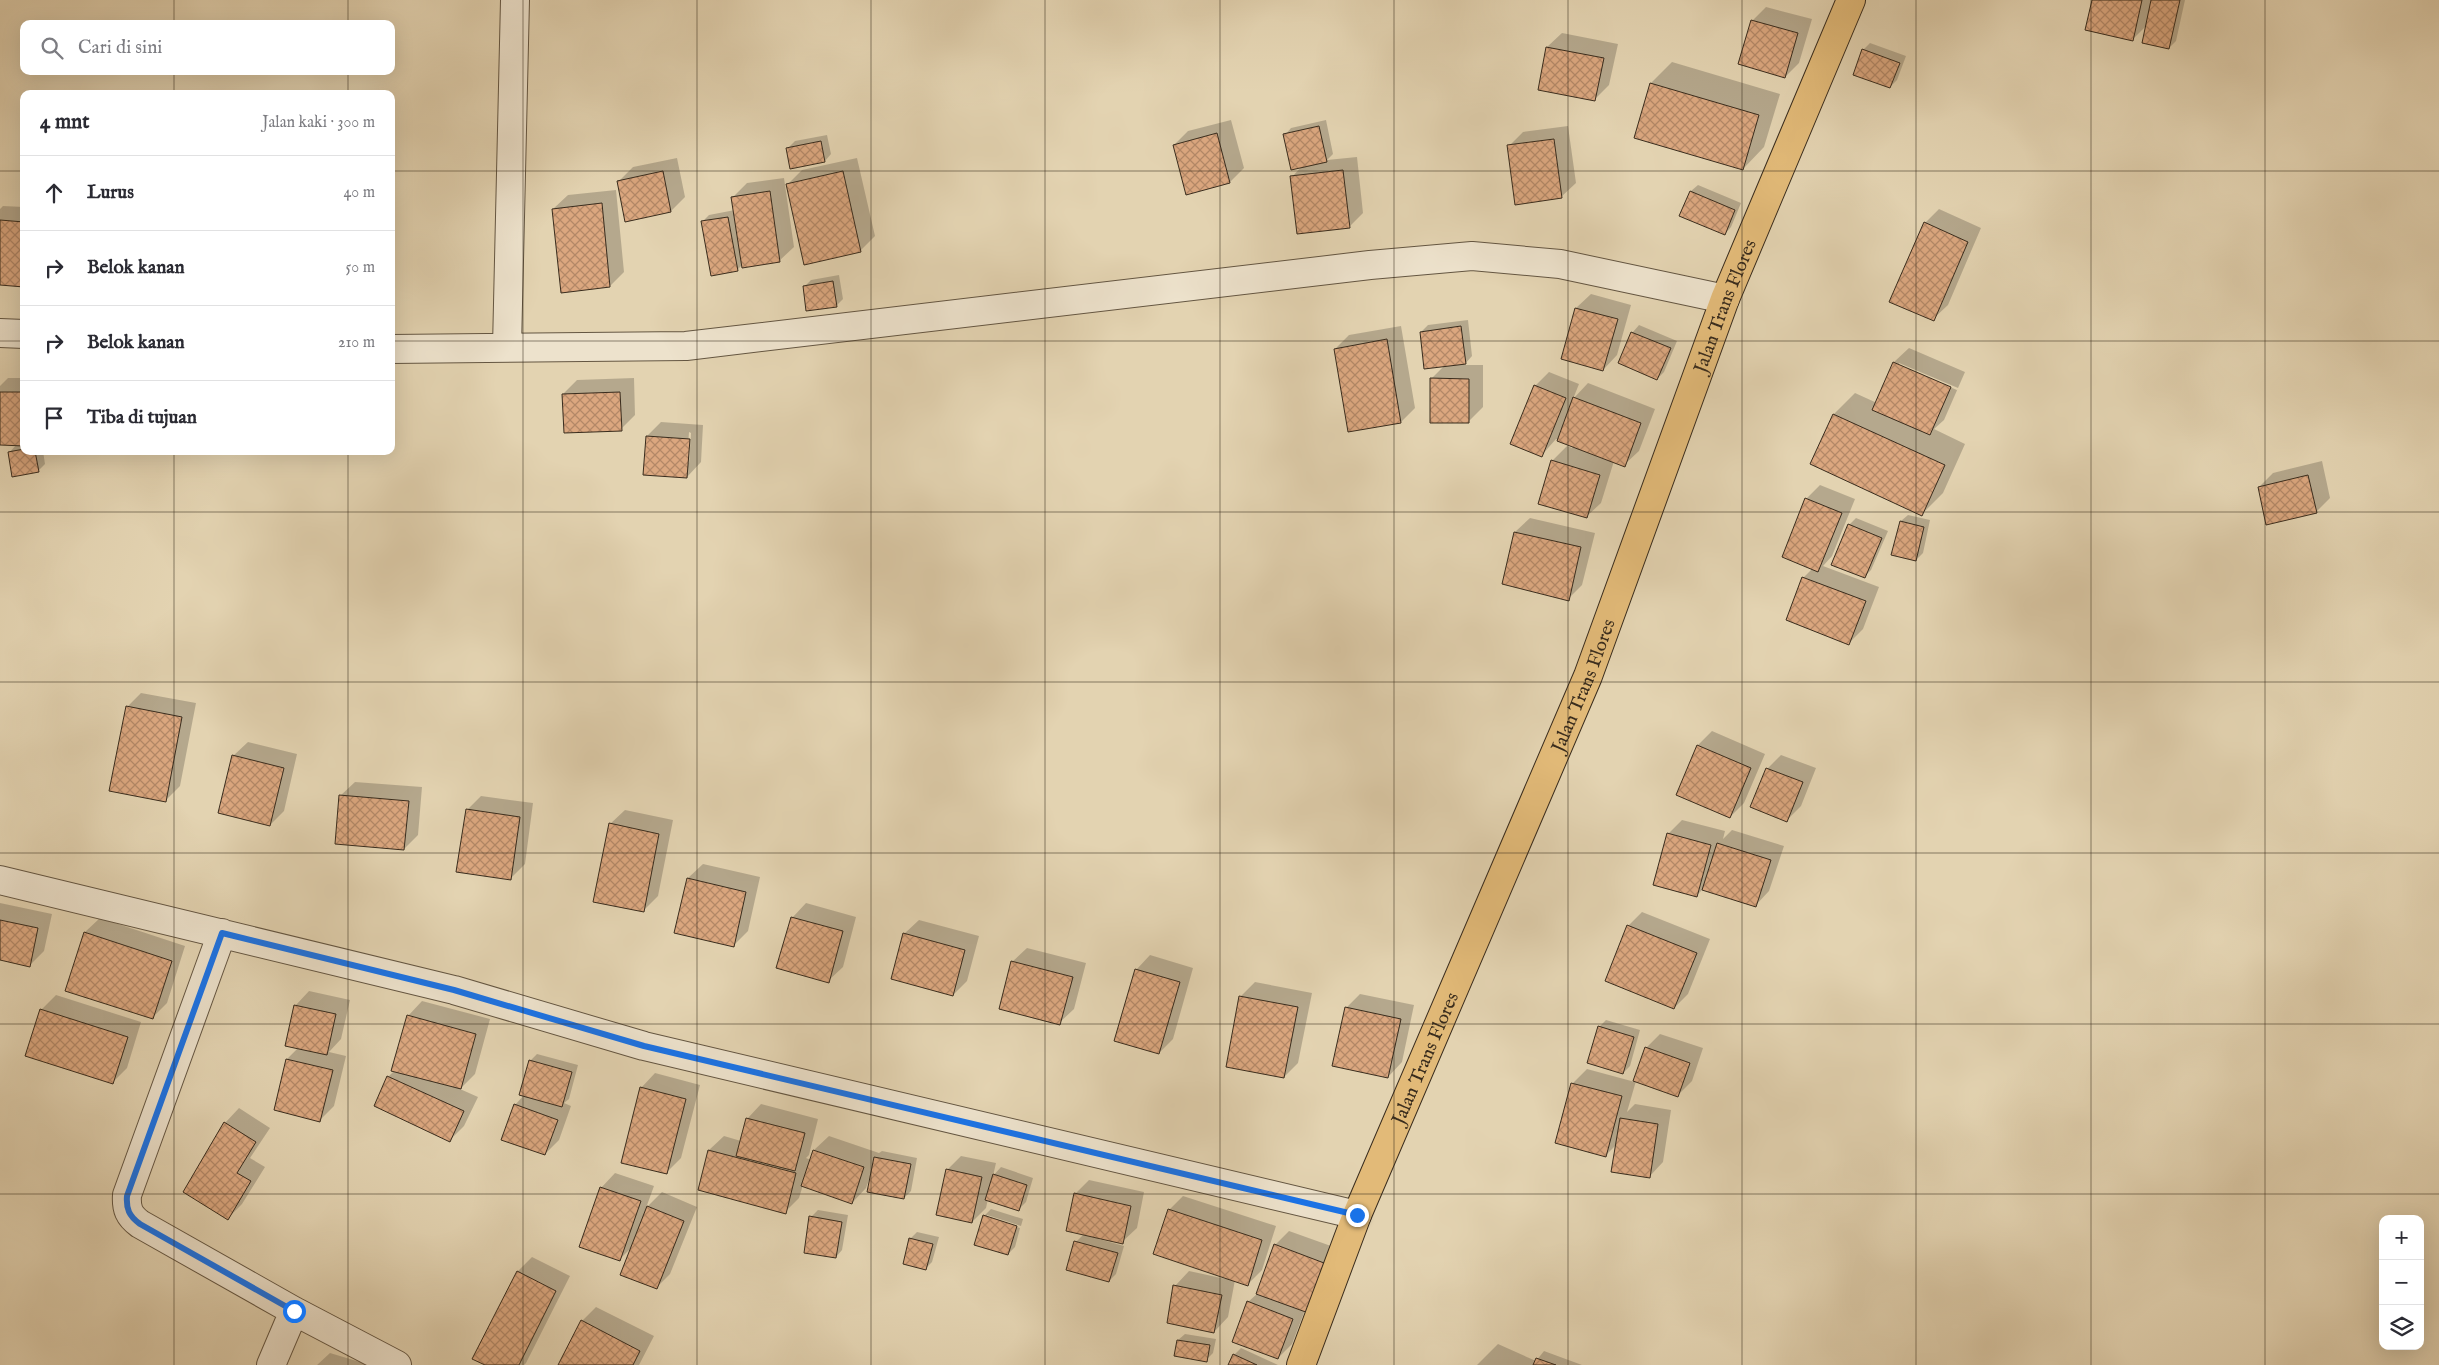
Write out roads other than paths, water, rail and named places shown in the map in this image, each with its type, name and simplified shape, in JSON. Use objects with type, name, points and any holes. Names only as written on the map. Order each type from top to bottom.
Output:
[{"type":"highway","name":"Jalan Trans Flores","points":[[1300,1365],[1357,1215],[1588,676],[1726,299],[1851,0]]},
{"type":"street","points":[[507,347],[515,0]]},
{"type":"street","points":[[395,349],[686,346],[1350,267],[1472,256],[1560,264],[1726,299]]},
{"type":"street","points":[[0,333],[20,334]]},
{"type":"street","points":[[0,880],[454,990],[644,1046],[1357,1215]]},
{"type":"street","points":[[222,933],[127,1196],[126,1206],[130,1217],[294,1311],[397,1365]]},
{"type":"street","points":[[271,1365],[294,1311]]}]
